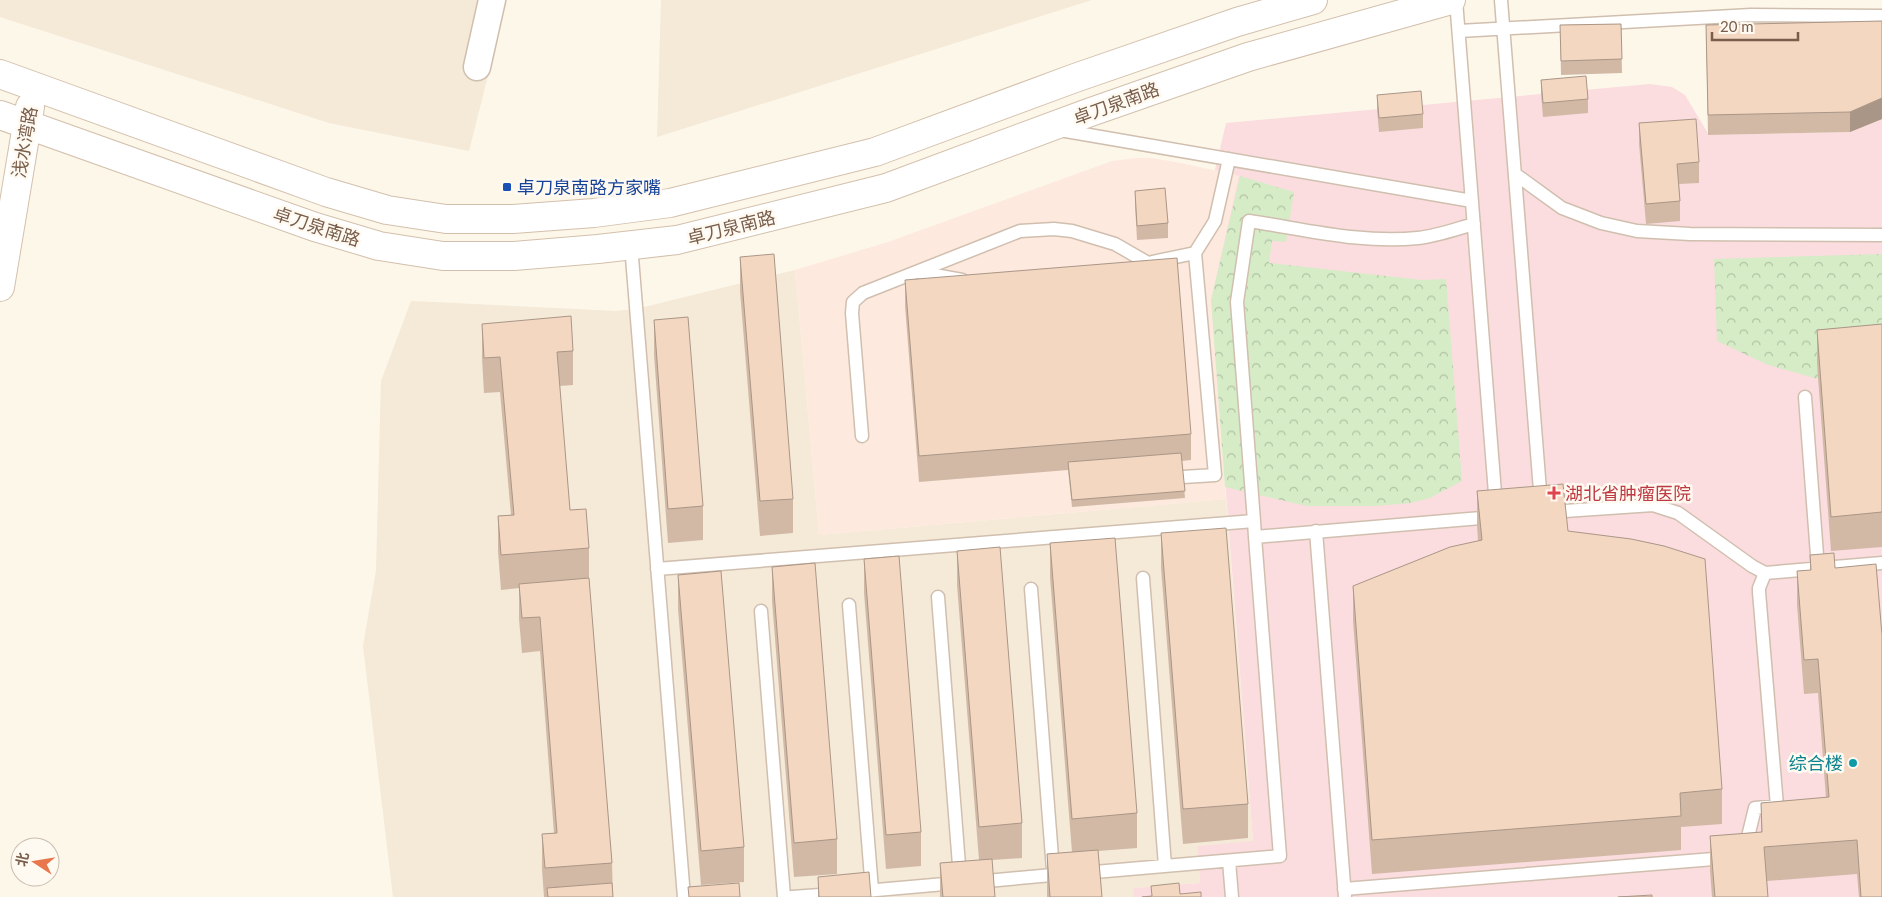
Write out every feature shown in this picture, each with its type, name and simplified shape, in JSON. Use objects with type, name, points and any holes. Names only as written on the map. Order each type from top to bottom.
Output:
[{"type":"street","points":[[478,67],[492,0]]},
{"type":"street","name":"卓刀泉南路","points":[[0,74],[326,192],[387,210],[446,219],[513,219],[594,213],[670,203],[875,152],[1075,78],[1237,22],[1313,0]]},
{"type":"street","name":"卓刀泉南路","points":[[0,115],[314,227],[379,246],[443,256],[514,256],[677,240],[886,188],[1248,57],[1451,0]]},
{"type":"street","name":"浅水湾路","points":[[0,287],[34,86]]},
{"type":"lane","points":[[1255,537],[1501,516],[1474,224],[1456,0]]},
{"type":"lane","points":[[1501,0],[1515,174],[1537,513],[1653,506],[1665,508],[1678,513],[1752,566],[1765,573],[1882,563]]},
{"type":"lane","points":[[1459,31],[1751,15],[1882,16]]},
{"type":"lane","points":[[1048,128],[1472,201]]},
{"type":"lane","points":[[1183,477],[1215,475],[1195,253],[1215,221],[1229,159]]},
{"type":"lane","points":[[1515,174],[1562,208],[1601,223],[1637,231],[1674,234],[1882,235]]},
{"type":"lane","points":[[792,897],[872,890],[914,892],[960,883],[1280,856],[1237,302],[1249,221],[1391,240],[1428,237],[1474,224]]},
{"type":"lane","points":[[862,436],[852,313],[853,302],[863,293],[1020,231],[1054,229],[1094,236],[1115,244],[1148,263]]},
{"type":"lane","points":[[631,245],[684,897]]},
{"type":"lane","points":[[1130,266],[1195,253]]},
{"type":"lane","points":[[917,272],[970,282]]},
{"type":"lane","points":[[1805,397],[1818,568]]},
{"type":"lane","points":[[657,569],[1254,521]]},
{"type":"lane","points":[[1316,531],[1344,893],[1744,856],[1755,808],[1777,806],[1759,592],[1765,573]]},
{"type":"lane","points":[[1143,578],[1165,866]]},
{"type":"lane","points":[[1031,589],[1054,875]]},
{"type":"lane","points":[[938,597],[960,883]]},
{"type":"lane","points":[[849,605],[872,890]]},
{"type":"lane","points":[[761,611],[784,897]]},
{"type":"lane","points":[[1229,861],[1232,897]]},
{"type":"shaded area","points":[[0,0],[507,0],[469,151],[329,123],[0,17]]},
{"type":"shaded area","points":[[661,0],[1092,0],[657,137]]},
{"type":"shaded area","name":"湖北省肿瘤医院","points":[[1650,84],[1672,87],[1685,95],[1709,135],[1850,132],[1882,119],[1882,897],[1134,897],[1133,888],[1200,883],[1197,846],[1253,841],[1211,300],[1239,176],[1215,170],[1226,123]]},
{"type":"shaded area","points":[[1151,158],[1181,163],[1240,176],[1211,300],[1226,499],[819,535],[795,270],[888,242],[1112,161]]},
{"type":"shaded area","points":[[795,270],[819,535],[1226,499],[1253,842],[1197,846],[1200,883],[1134,888],[1134,897],[393,897],[363,646],[376,570],[381,381],[411,301],[616,311],[636,309]]},
{"type":"green space","points":[[1240,176],[1294,192],[1286,242],[1272,241],[1269,263],[1422,280],[1446,279],[1462,481],[1430,498],[1411,503],[1375,506],[1307,506],[1225,487],[1211,300]]},
{"type":"green space","points":[[1882,254],[1882,359],[1818,379],[1768,365],[1717,341],[1714,259]]},
{"type":"building","points":[[1882,21],[1882,98],[1850,112],[1708,115],[1706,25]]},
{"type":"building","points":[[1621,24],[1622,59],[1561,61],[1560,25]]},
{"type":"building","points":[[1586,76],[1588,99],[1543,103],[1541,80]]},
{"type":"building","points":[[1421,91],[1423,114],[1379,118],[1377,95]]},
{"type":"building","points":[[1696,119],[1699,162],[1677,164],[1680,201],[1646,204],[1639,123]]},
{"type":"building","points":[[1165,188],[1168,223],[1137,226],[1135,191]]},
{"type":"building","points":[[774,254],[793,499],[760,501],[740,257]]},
{"type":"building","points":[[1177,258],[1191,434],[919,456],[905,280]]},
{"type":"building","points":[[571,316],[573,351],[557,352],[570,510],[586,509],[589,548],[501,555],[498,516],[514,515],[500,357],[484,358],[482,324]]},
{"type":"building","points":[[688,317],[703,506],[668,509],[654,320]]},
{"type":"building","points":[[1882,324],[1882,512],[1831,517],[1817,330]]},
{"type":"building","points":[[1181,453],[1185,491],[1072,500],[1068,462]]},
{"type":"building","points":[[1563,484],[1568,531],[1631,539],[1664,546],[1705,559],[1722,789],[1680,793],[1681,816],[1372,840],[1353,586],[1450,547],[1482,540],[1477,491]]},
{"type":"building","points":[[1226,528],[1248,804],[1183,809],[1161,533]]},
{"type":"building","points":[[1115,538],[1137,813],[1072,819],[1050,543]]},
{"type":"building","points":[[1000,547],[1022,823],[979,827],[957,551]]},
{"type":"building","name":"综合楼","points":[[1834,553],[1835,568],[1876,564],[1882,635],[1882,897],[1861,897],[1857,840],[1764,847],[1768,897],[1715,897],[1710,836],[1762,832],[1761,803],[1829,797],[1818,659],[1804,660],[1797,571],[1811,570],[1810,555]]},
{"type":"building","points":[[899,556],[921,832],[886,835],[864,559]]},
{"type":"building","points":[[815,563],[837,839],[794,843],[772,567]]},
{"type":"building","points":[[721,571],[744,847],[701,851],[678,575]]},
{"type":"building","points":[[589,578],[612,863],[545,868],[542,834],[557,833],[540,617],[522,618],[519,584]]},
{"type":"building","points":[[1098,850],[1102,897],[1050,897],[1047,854]]},
{"type":"building","points":[[992,859],[995,897],[943,897],[940,863]]},
{"type":"building","points":[[869,872],[871,897],[819,897],[818,877]]},
{"type":"building","points":[[612,883],[613,897],[548,897],[547,888]]},
{"type":"building","points":[[739,883],[740,897],[689,897],[688,887]]},
{"type":"building","points":[[1179,883],[1180,894],[1201,892],[1201,897],[1142,897],[1152,896],[1151,886]]},
{"type":"building","points":[[1652,895],[1652,897],[1618,897]]},
{"type":"place","name":"卓刀泉南路方家嘴","points":[[507,187]]},
{"type":"place","name":"湖北省肿瘤医院","points":[[1554,493]]},
{"type":"place","name":"综合楼","points":[[1853,763]]}]
